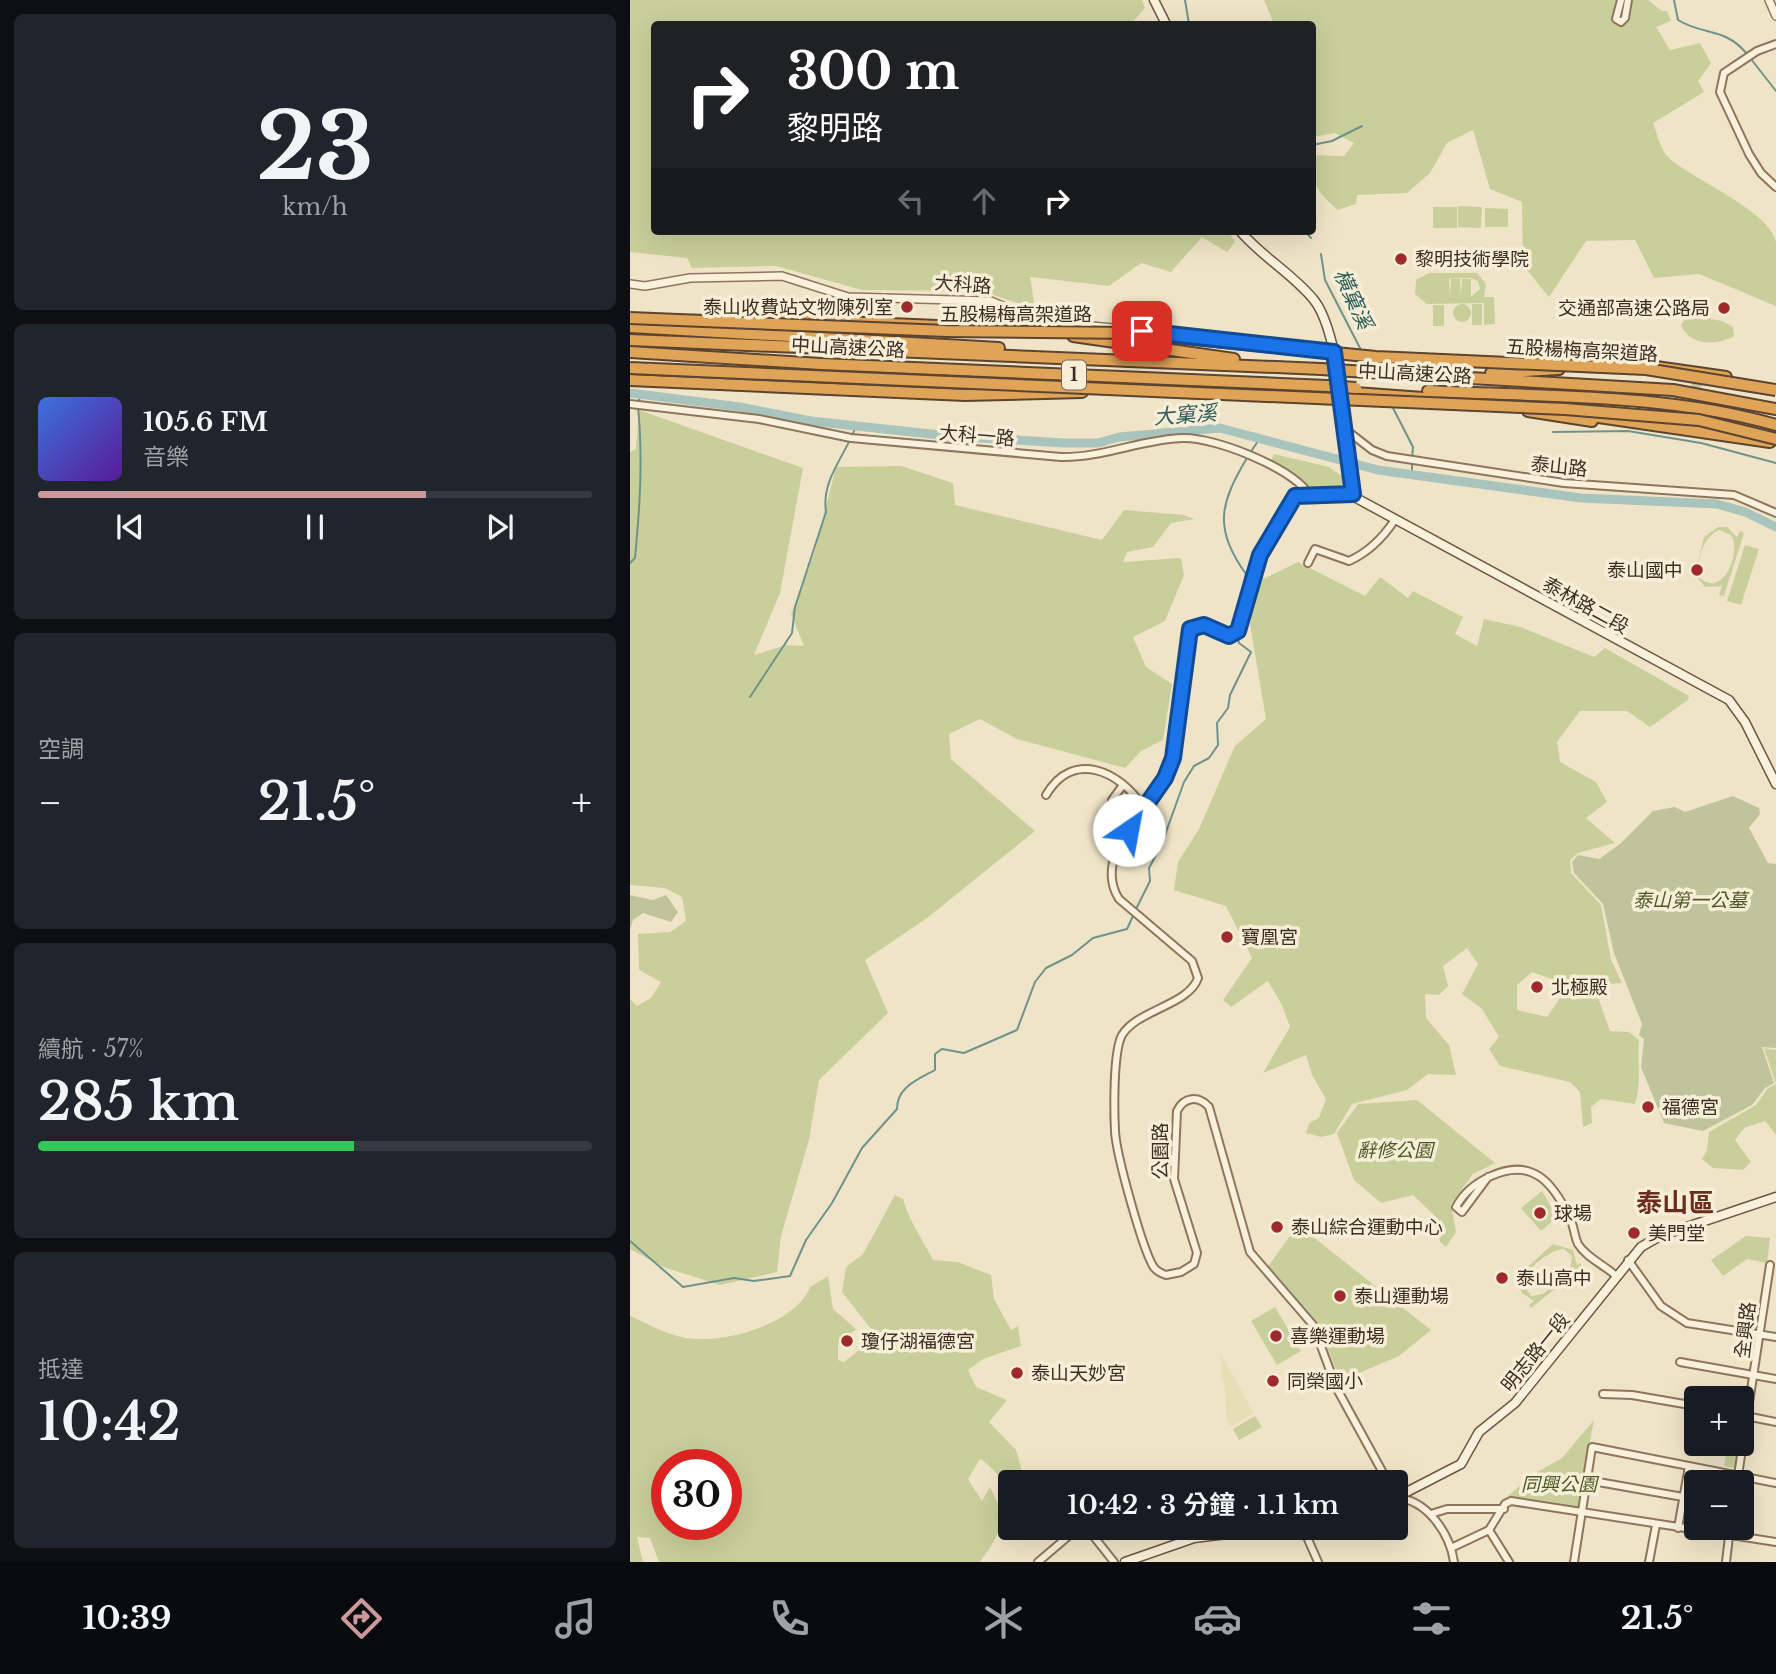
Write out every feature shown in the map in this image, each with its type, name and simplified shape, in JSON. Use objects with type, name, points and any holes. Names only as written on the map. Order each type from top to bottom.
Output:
[{"type":"highway","points":[[630,317],[841,320],[1038,331],[1292,367]]},
{"type":"highway","name":"五股楊梅高架道路","points":[[630,317],[908,330],[1134,333],[1377,357],[1646,369],[1776,391]]},
{"type":"highway","points":[[630,327],[932,342],[1074,358]]},
{"type":"highway","name":"中山高速公路","points":[[630,340],[1292,367],[1674,390],[1776,408]]},
{"type":"highway","name":"中山高速公路","points":[[630,352],[821,364],[1668,404],[1747,416],[1776,425]]},
{"type":"highway","points":[[630,358],[1189,386],[1327,389]]},
{"type":"highway","points":[[752,364],[821,364]]},
{"type":"highway","points":[[1440,376],[1662,366],[1776,391]]},
{"type":"highway","name":"1","points":[[630,368],[1565,409],[1689,419],[1776,443]]},
{"type":"highway","points":[[630,380],[965,395],[1189,386]]},
{"type":"highway","points":[[1355,390],[1604,422],[1722,441],[1776,443]]},
{"type":"highway","points":[[1404,396],[1543,410],[1776,443]]},
{"type":"highway","points":[[1692,431],[1693,417]]},
{"type":"main road","points":[[1154,0],[1164,21]]},
{"type":"main road","points":[[1244,235],[1315,301],[1328,326],[1334,352],[1352,489]]},
{"type":"main road","name":"泰林路二段","points":[[1352,489],[1364,504],[1394,521],[1729,700],[1739,711],[1776,784]]},
{"type":"main road","name":"明志路一段","points":[[1408,1491],[1461,1464],[1479,1432],[1515,1403],[1615,1275],[1641,1247],[1660,1236],[1776,1197]]},
{"type":"main road","points":[[1125,1562],[1188,1540]]},
{"type":"street","points":[[1620,0],[1616,19],[1621,22],[1625,18],[1628,0]]},
{"type":"street","points":[[1769,0],[1776,16]]},
{"type":"street","points":[[1776,44],[1749,56],[1724,73],[1720,92],[1749,155],[1760,173],[1776,187]]},
{"type":"street","name":"大科路","points":[[630,284],[645,286],[690,278],[782,276],[848,297],[991,301],[1038,321],[1334,352]]},
{"type":"street","name":"大科一路","points":[[630,404],[759,419],[851,438],[964,450],[1073,457],[1186,438],[1248,456],[1281,469],[1308,494]]},
{"type":"street","name":"泰山路","points":[[1344,428],[1387,456],[1472,470],[1610,487],[1734,495],[1776,513]]},
{"type":"street","points":[[1046,794],[1056,779],[1072,772],[1103,771],[1118,778],[1134,793],[1143,807],[1165,778],[1173,758],[1187,633],[1199,625],[1229,636],[1236,632],[1265,544],[1292,500],[1308,494],[1352,489]]},
{"type":"street","points":[[1308,564],[1315,549],[1349,562],[1370,546],[1376,545],[1394,521]]},
{"type":"street","points":[[1112,800],[1123,785]]},
{"type":"street","name":"公園路","points":[[1143,807],[1117,849],[1111,870],[1112,886],[1124,905],[1192,961],[1198,973],[1194,988],[1134,1024],[1125,1031],[1119,1044],[1115,1131],[1123,1171],[1152,1265],[1160,1273],[1172,1275],[1190,1269],[1197,1258],[1196,1247],[1180,1205],[1174,1179],[1176,1117],[1179,1107],[1186,1101],[1202,1100],[1212,1113],[1250,1252],[1313,1325],[1337,1389],[1381,1470]]},
{"type":"street","points":[[1488,1177],[1462,1212],[1457,1207],[1469,1188],[1488,1177],[1511,1170],[1534,1171],[1554,1189],[1572,1221],[1579,1245],[1615,1275]]},
{"type":"street","points":[[1628,1260],[1658,1301],[1687,1323],[1776,1337]]},
{"type":"street","name":"全興路","points":[[1752,1386],[1770,1265]]},
{"type":"street","points":[[1680,1362],[1776,1379]]},
{"type":"street","points":[[1603,1394],[1632,1395],[1684,1404]]},
{"type":"street","points":[[1754,1418],[1776,1422]]},
{"type":"street","points":[[1574,1562],[1592,1447],[1704,1470]]},
{"type":"street","points":[[1678,1528],[1689,1466]]},
{"type":"street","points":[[1587,1480],[1683,1497]]},
{"type":"street","points":[[1754,1481],[1776,1483]]},
{"type":"street","points":[[1408,1499],[1431,1514],[1451,1548],[1454,1562]]},
{"type":"street","points":[[1451,1548],[1489,1530],[1511,1501],[1684,1528]]},
{"type":"street","points":[[1431,1514],[1447,1509],[1504,1508]]},
{"type":"street","points":[[1649,1562],[1656,1525]]},
{"type":"street","points":[[1489,1530],[1509,1562]]},
{"type":"street","points":[[1754,1537],[1776,1542]]},
{"type":"street","points":[[1038,1562],[1064,1540]]},
{"type":"street","points":[[1097,1540],[1114,1562]]},
{"type":"street","points":[[1308,1540],[1318,1562]]},
{"type":"street","points":[[1726,1562],[1729,1540]]},
{"type":"shaded area","points":[[1219,1351],[1254,1413],[1230,1427],[1226,1417],[1225,1384],[1220,1375],[1222,1372]]},
{"type":"green space","points":[[630,0],[1142,0],[1145,8],[1134,21],[651,21],[651,235],[1231,235],[1235,242],[1227,252],[1202,237],[1171,272],[1141,263],[1109,286],[1030,277],[1035,309],[982,291],[862,290],[776,266],[692,268],[687,258],[630,252]]},
{"type":"green space","points":[[1264,0],[1648,0],[1662,11],[1667,11],[1671,21],[1656,27],[1670,50],[1700,43],[1711,63],[1698,81],[1704,92],[1653,123],[1659,141],[1668,157],[1745,207],[1770,230],[1776,242],[1776,306],[1699,274],[1654,278],[1635,240],[1586,241],[1549,297],[1523,265],[1522,202],[1490,189],[1473,130],[1447,143],[1430,173],[1407,193],[1357,195],[1356,204],[1338,210],[1317,187],[1316,155],[1344,156],[1354,143],[1335,133],[1316,136],[1316,21],[1273,21]]},
{"type":"green space","points":[[1458,206],[1482,207],[1481,228],[1458,227]]},
{"type":"green space","points":[[1433,207],[1457,207],[1457,228],[1433,228]]},
{"type":"green space","points":[[1485,208],[1508,209],[1508,227],[1485,227]]},
{"type":"green space","points":[[1429,273],[1477,273],[1486,284],[1484,297],[1494,297],[1495,324],[1484,325],[1484,303],[1427,304],[1415,294],[1416,280]],"holes":[[[1471,278],[1478,281],[1480,289],[1471,297],[1471,279],[1462,279],[1461,297],[1460,279],[1451,279],[1450,297],[1449,279],[1442,279]]]},
{"type":"green space","points":[[1458,304],[1466,304],[1471,313],[1469,320],[1458,322],[1453,317],[1453,309]]},
{"type":"green space","points":[[1472,304],[1482,304],[1482,325],[1472,325]]},
{"type":"green space","points":[[1433,305],[1444,305],[1444,326],[1433,326]]},
{"type":"green space","points":[[1695,316],[1722,321],[1733,327],[1734,336],[1712,342],[1690,337],[1681,325],[1686,318]]},
{"type":"green space","points":[[639,410],[803,468],[780,593],[754,655],[786,645],[804,646],[791,614],[814,554],[836,467],[901,466],[953,483],[955,505],[1102,540],[1124,510],[1183,515],[1195,519],[1171,523],[1153,547],[1127,552],[1123,562],[1181,558],[1184,575],[1165,621],[1133,637],[1146,667],[1172,684],[1163,740],[1141,751],[1125,768],[1017,739],[980,719],[949,734],[951,759],[1035,831],[927,918],[865,960],[888,1013],[819,1080],[809,1140],[781,1236],[777,1272],[720,1285],[663,1267],[630,1249],[630,999],[637,1006],[651,998],[661,982],[639,970],[638,934],[670,932],[686,921],[682,897],[665,888],[630,885],[630,452],[636,449]]},
{"type":"green space","points":[[1274,454],[1329,467],[1346,479],[1347,489],[1314,489],[1271,461]]},
{"type":"green space","points":[[1718,527],[1727,527],[1737,537],[1740,531],[1744,533],[1724,596],[1719,595],[1722,586],[1705,587],[1695,574],[1704,537]],"holes":[[[1720,530],[1731,535],[1734,551],[1729,570],[1717,582],[1709,583],[1700,578],[1699,558],[1709,537]]]},
{"type":"green space","points":[[1745,545],[1759,549],[1741,605],[1727,601]]},
{"type":"green space","points":[[1298,562],[1365,596],[1380,577],[1408,598],[1413,591],[1463,617],[1455,634],[1477,646],[1484,619],[1520,627],[1594,657],[1605,648],[1689,696],[1688,700],[1650,727],[1627,711],[1580,711],[1557,742],[1560,762],[1596,782],[1607,802],[1586,818],[1615,843],[1578,853],[1570,860],[1571,873],[1601,905],[1611,960],[1622,983],[1607,984],[1597,995],[1610,1031],[1629,1032],[1639,1040],[1639,1080],[1635,1104],[1601,1099],[1591,1107],[1592,1123],[1583,1127],[1580,1092],[1570,1082],[1500,1066],[1489,1049],[1499,1037],[1482,1009],[1462,994],[1478,964],[1467,948],[1443,966],[1448,986],[1439,995],[1425,994],[1426,1018],[1449,1045],[1456,1075],[1428,1074],[1407,1090],[1352,1104],[1334,1134],[1321,1137],[1306,1133],[1309,1123],[1319,1118],[1326,1099],[1312,1075],[1306,1055],[1263,1073],[1290,1027],[1282,1005],[1268,981],[1231,1007],[1223,1000],[1252,958],[1226,906],[1174,890],[1178,862],[1199,829],[1235,746],[1266,719],[1250,624],[1257,582]],"holes":[[[1532,972],[1569,985],[1547,1017],[1517,1010],[1517,985]]]},
{"type":"green space","name":"泰山第一公墓","points":[[1733,796],[1759,808],[1760,814],[1749,828],[1768,863],[1776,864],[1776,1048],[1762,1047],[1774,1083],[1765,1088],[1752,1105],[1703,1131],[1664,1123],[1641,1067],[1644,1039],[1639,1035],[1642,1024],[1614,953],[1603,904],[1574,873],[1572,862],[1578,855],[1599,859],[1620,844],[1653,811],[1675,807],[1685,812]]},
{"type":"green space","points":[[630,895],[653,900],[666,895],[678,912],[671,922],[643,913],[633,920],[630,930]]},
{"type":"green space","points":[[1764,1048],[1776,1050],[1776,1084]]},
{"type":"green space","points":[[1776,1084],[1776,1135],[1765,1121],[1744,1128],[1735,1140],[1751,1162],[1743,1170],[1713,1168],[1702,1159],[1707,1150],[1709,1132],[1756,1105],[1768,1088]]},
{"type":"green space","name":"辭修公園","points":[[1417,1100],[1495,1163],[1473,1174],[1451,1204],[1456,1232],[1446,1247],[1440,1242],[1437,1218],[1413,1195],[1381,1203],[1354,1180],[1337,1133],[1358,1104]]},
{"type":"green space","name":"球場","points":[[1542,1191],[1557,1217],[1541,1231],[1521,1208]]},
{"type":"green space","points":[[895,1195],[903,1199],[912,1223],[933,1260],[958,1262],[991,1275],[994,1299],[1011,1330],[1018,1326],[1021,1346],[983,1359],[968,1370],[976,1387],[1007,1400],[989,1422],[1016,1450],[1022,1470],[998,1470],[998,1475],[980,1459],[968,1479],[982,1501],[990,1487],[998,1506],[998,1534],[980,1562],[659,1562],[650,1538],[637,1537],[643,1562],[630,1562],[630,1316],[681,1337],[697,1339],[734,1335],[754,1330],[789,1312],[802,1300],[810,1287],[828,1276],[833,1309],[856,1329],[838,1344],[838,1360],[844,1362],[869,1342],[871,1329],[842,1292],[846,1267],[863,1254]]},
{"type":"green space","name":"泰山運動場","points":[[1298,1225],[1431,1330],[1399,1356],[1341,1381],[1317,1324],[1267,1268]]},
{"type":"green space","points":[[1746,1236],[1770,1238],[1767,1263],[1747,1259],[1723,1276],[1711,1260]]},
{"type":"green space","points":[[1553,1244],[1573,1250],[1577,1265],[1580,1263],[1583,1267],[1531,1308],[1529,1305],[1534,1301],[1522,1293],[1517,1281],[1523,1271]],"holes":[[[1564,1249],[1572,1256],[1570,1271],[1543,1294],[1531,1296],[1523,1284],[1533,1267],[1558,1250]]]},
{"type":"green space","name":"喜樂運動場","points":[[1275,1307],[1301,1351],[1277,1365],[1251,1321]]},
{"type":"green space","points":[[1255,1416],[1262,1427],[1239,1440],[1233,1429]]},
{"type":"green space","name":"同興公園","points":[[1594,1420],[1578,1505],[1574,1509],[1510,1499],[1508,1496],[1534,1474],[1562,1458]]},
{"type":"green space","points":[[1726,1456],[1738,1456],[1735,1468],[1724,1466]]},
{"type":"waterway","name":"橫窠溪","points":[[1185,0],[1188,21]]},
{"type":"waterway","points":[[1674,0],[1678,20],[1731,40],[1747,54]]},
{"type":"waterway","points":[[1751,59],[1776,91]]},
{"type":"waterway","points":[[1316,144],[1332,141],[1362,126]]},
{"type":"waterway","name":"橫窠溪","points":[[1321,254],[1325,280],[1362,352]]},
{"type":"waterway","points":[[684,315],[769,314]]},
{"type":"waterway","name":"大窠溪","points":[[630,393],[740,407],[811,421],[949,436],[1064,443],[1098,443],[1119,437],[1220,428],[1378,470],[1581,498],[1717,504],[1745,512],[1776,527]]},
{"type":"waterway","name":"大窠溪","points":[[639,401],[640,394]]},
{"type":"waterway","points":[[630,563],[635,558],[639,501],[638,407]]},
{"type":"waterway","name":"橫窠溪","points":[[1393,408],[1413,447],[1412,458]]},
{"type":"waterway","points":[[750,697],[792,633],[795,607],[826,512],[827,489],[856,426]]},
{"type":"waterway","points":[[1553,432],[1628,431],[1701,443],[1776,463]]},
{"type":"waterway","points":[[1250,453],[1260,438]]},
{"type":"waterway","points":[[1235,628],[1246,574],[1228,543],[1224,516],[1231,489],[1247,458]]},
{"type":"waterway","name":"橫窠溪","points":[[1412,464],[1412,476]]},
{"type":"waterway","points":[[1136,909],[1150,881],[1149,868],[1161,846],[1184,782],[1194,766],[1209,758],[1218,745],[1217,723],[1228,708],[1230,695],[1251,652],[1239,643],[1236,633]]},
{"type":"waterway","points":[[630,1241],[683,1287],[734,1278],[754,1281],[790,1276],[806,1240],[832,1203],[862,1148],[897,1109],[904,1090],[935,1070],[935,1054],[942,1049],[964,1053],[1017,1030],[1035,982],[1046,968],[1072,955],[1093,938],[1127,929],[1134,914]]},
{"type":"tunnel","points":[[1693,417],[1697,381]]},
{"type":"place","name":"黎明技術學院","points":[[1401,259]]},
{"type":"place","name":"泰山收費站文物陳列室","points":[[907,307]]},
{"type":"place","name":"交通部高速公路局","points":[[1724,308]]},
{"type":"place","name":"泰山國中","points":[[1697,570]]},
{"type":"place","name":"寶凰宮","points":[[1227,937]]},
{"type":"place","name":"北極殿","points":[[1537,987]]},
{"type":"place","name":"福德宮","points":[[1648,1107]]},
{"type":"place","name":"球場","points":[[1540,1213]]},
{"type":"place","name":"泰山綜合運動中心","points":[[1277,1227]]},
{"type":"place","name":"美門堂","points":[[1634,1233]]},
{"type":"place","name":"泰山高中","points":[[1502,1278]]},
{"type":"place","name":"泰山運動場","points":[[1340,1296]]},
{"type":"place","name":"喜樂運動場","points":[[1276,1336]]},
{"type":"place","name":"瓊仔湖福德宮","points":[[847,1341]]},
{"type":"place","name":"泰山天妙宮","points":[[1017,1373]]},
{"type":"place","name":"同榮國小","points":[[1273,1381]]},
{"type":"district","name":"泰山區","points":[[1675,1203]]},
{"type":"route","points":[[1129,830],[1165,778],[1173,758],[1187,633],[1199,625],[1229,636],[1238,631],[1260,555],[1295,496],[1353,494],[1334,352],[1142,331]]}]
